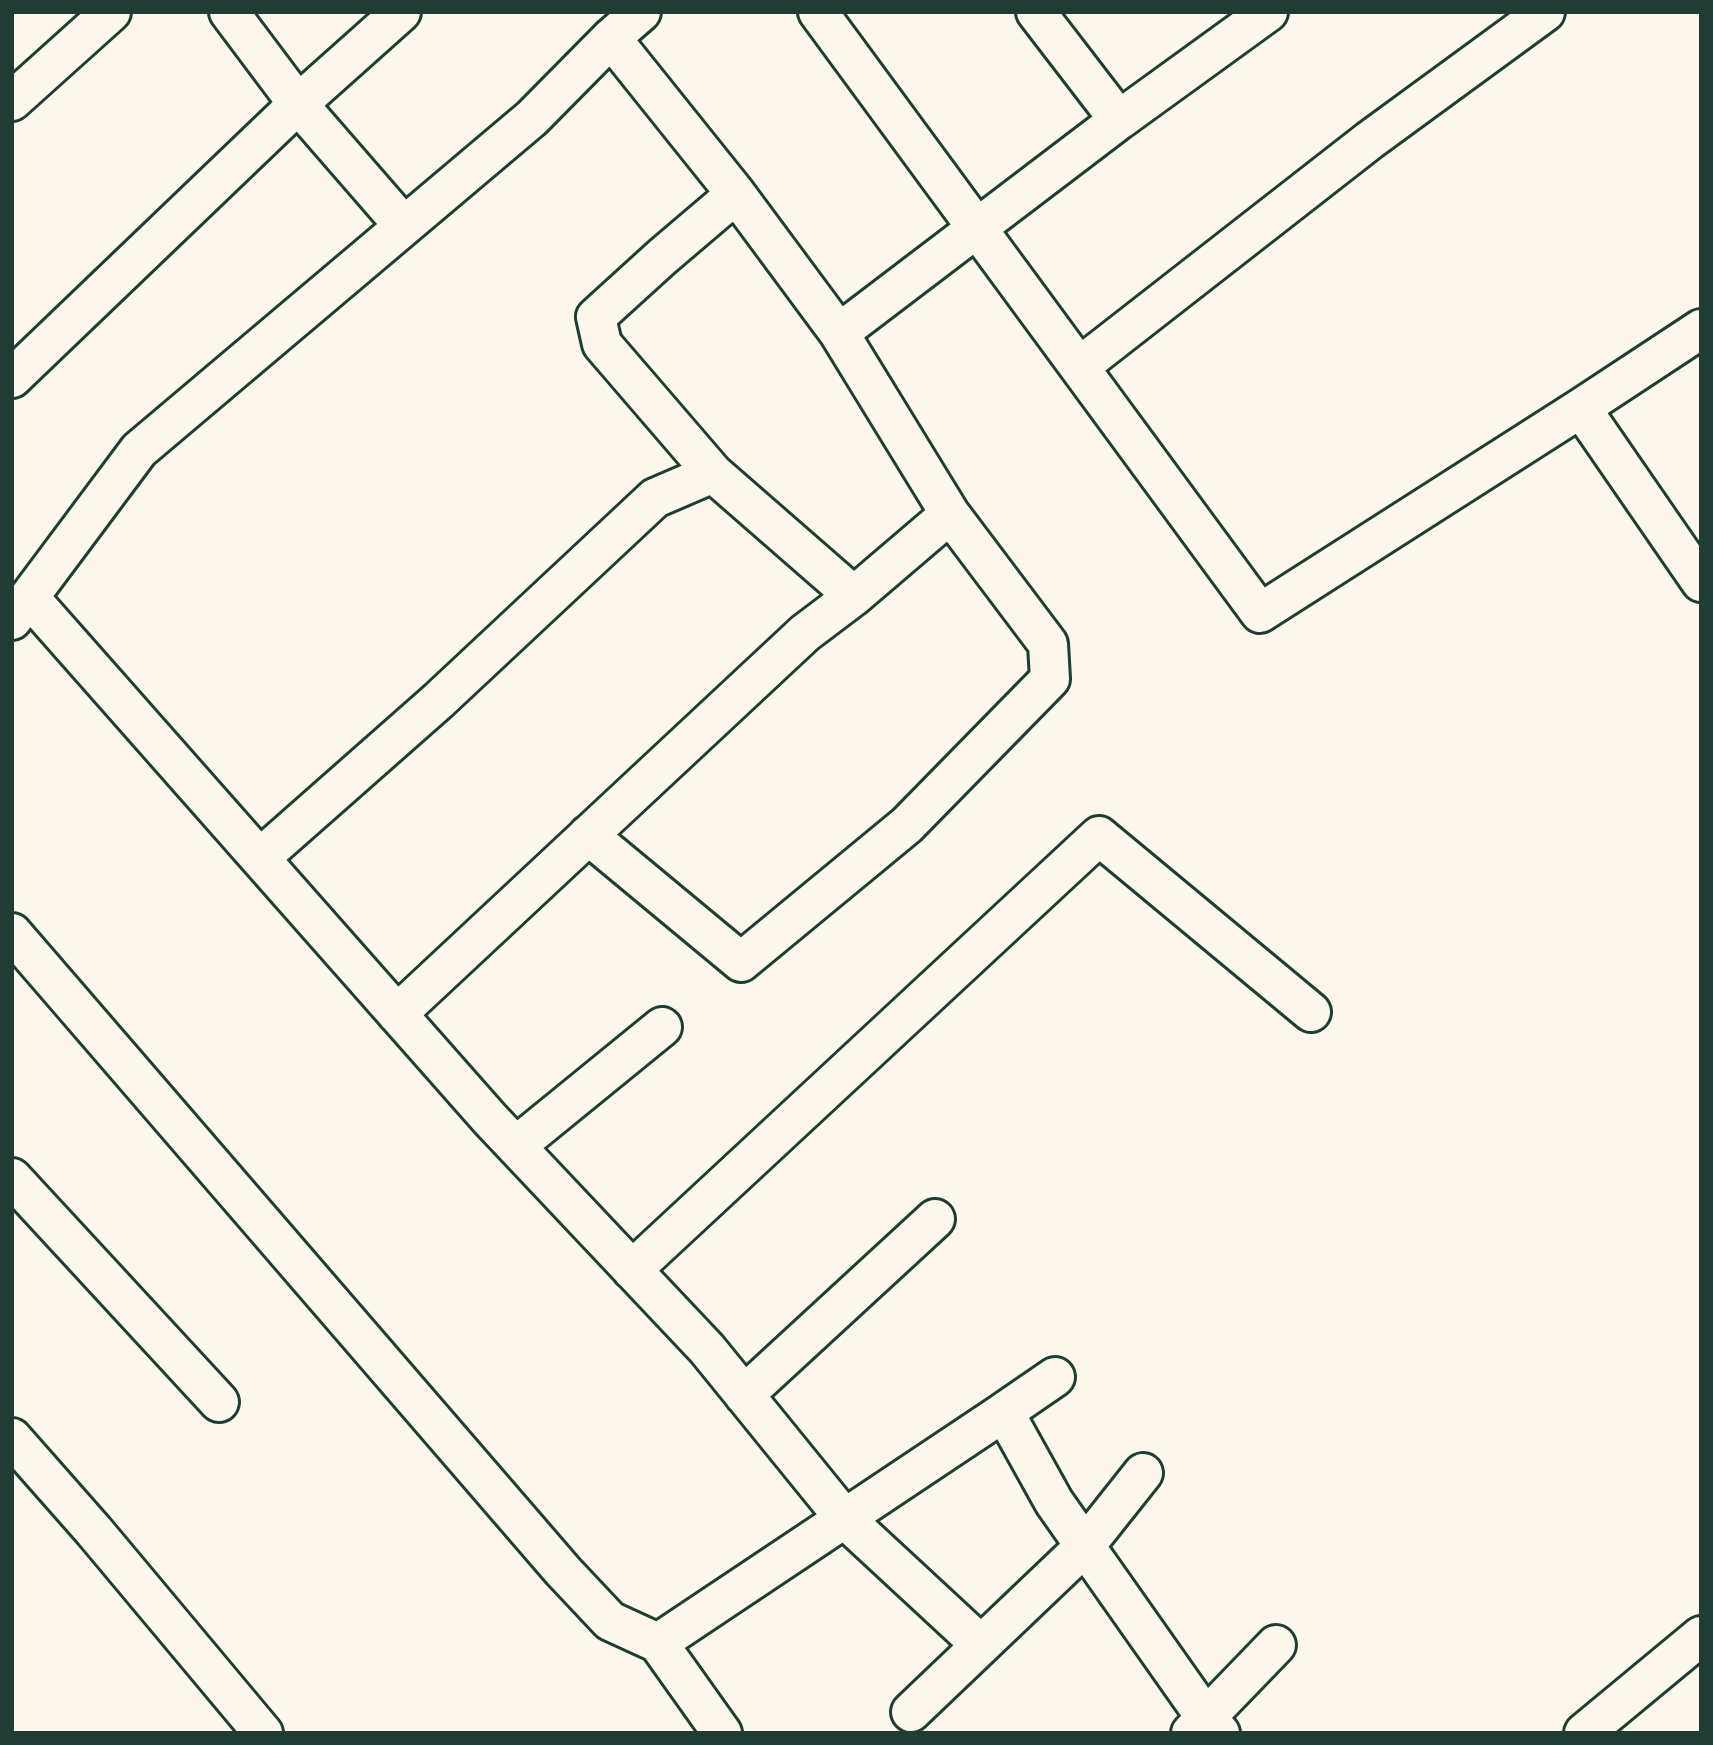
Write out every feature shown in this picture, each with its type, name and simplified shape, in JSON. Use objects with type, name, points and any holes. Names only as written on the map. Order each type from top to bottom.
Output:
[{"type":"street","points":[[12,101],[111,12]]},
{"type":"street","points":[[229,12],[298,104],[404,226]]},
{"type":"street","points":[[12,378],[298,104],[401,12]]},
{"type":"street","points":[[641,12],[611,38],[532,118],[139,450],[21,609],[260,858],[490,1119],[707,1349],[845,1519],[981,1645]]},
{"type":"street","points":[[818,12],[1261,613],[1701,329]]},
{"type":"street","points":[[1036,12],[1119,120]]},
{"type":"street","points":[[1079,367],[1370,139],[1545,12]]},
{"type":"street","points":[[839,333],[1119,120],[1265,13]]},
{"type":"street","points":[[589,835],[741,962],[907,825],[1050,679],[1048,644],[950,514],[839,333],[736,194],[611,38]]},
{"type":"street","points":[[736,194],[596,317],[602,344],[713,473],[854,596]]},
{"type":"street","points":[[1581,408],[1701,582]]},
{"type":"street","points":[[260,858],[438,701],[655,498],[713,473]]},
{"type":"street","points":[[397,1014],[805,633],[854,596],[950,514]]},
{"type":"street","points":[[632,1270],[1099,836],[1311,1012]]},
{"type":"street","points":[[12,933],[563,1571],[610,1621],[658,1643],[722,1733]]},
{"type":"street","points":[[516,1146],[662,1027]]},
{"type":"street","points":[[12,1178],[219,1402]]},
{"type":"street","points":[[744,1395],[935,1219]]},
{"type":"street","points":[[658,1643],[1055,1377]]},
{"type":"street","points":[[1004,1412],[1054,1502],[1206,1728],[1276,1645]]},
{"type":"street","points":[[12,1438],[94,1531],[263,1733]]},
{"type":"street","points":[[911,1712],[1085,1546],[1143,1473]]},
{"type":"street","points":[[1584,1733],[1701,1636]]}]
